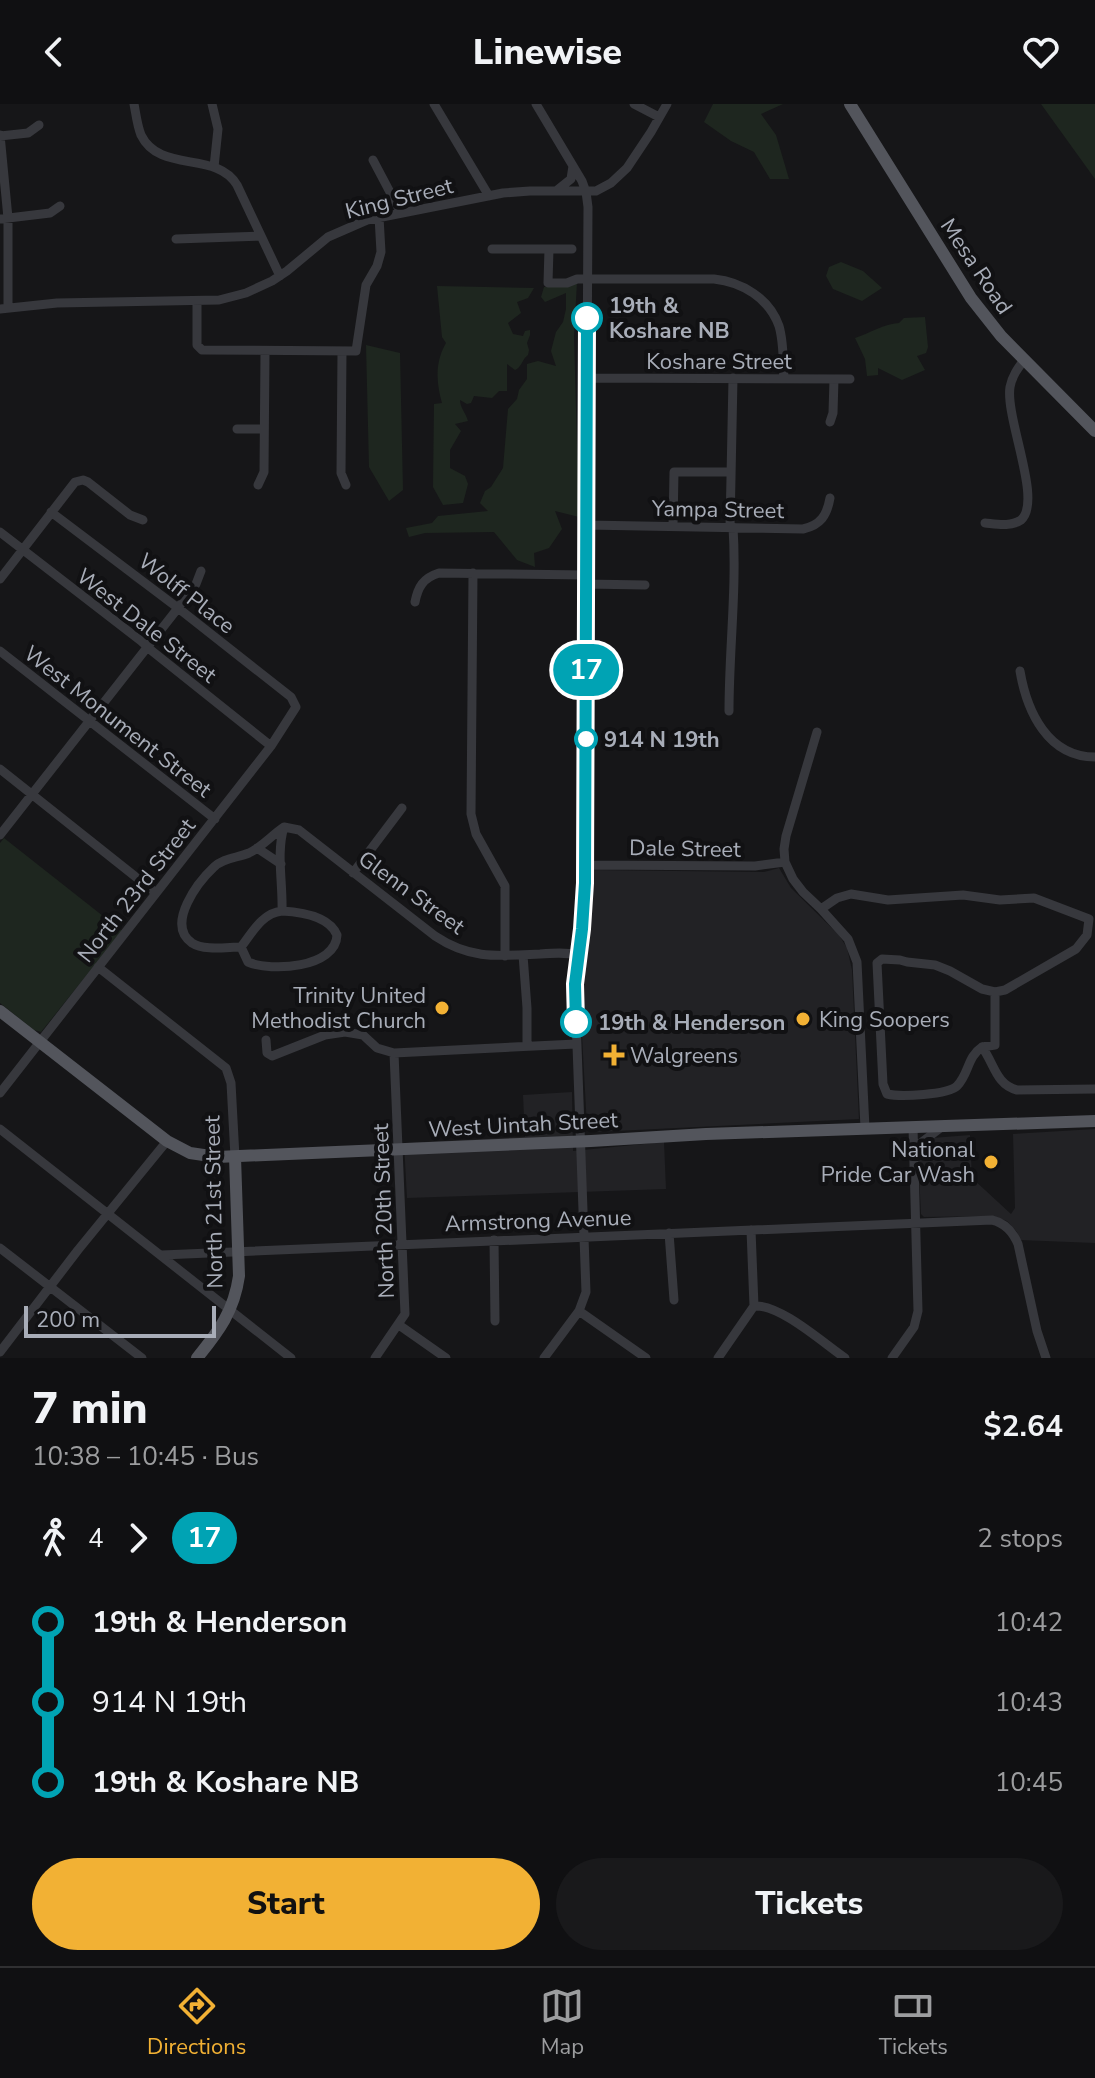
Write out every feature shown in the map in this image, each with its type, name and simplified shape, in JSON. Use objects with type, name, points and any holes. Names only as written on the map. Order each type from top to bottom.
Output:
[{"type":"main road","name":"Mesa Road","points":[[850,104],[988,321],[1095,431]]},
{"type":"main road","name":"West Uintah Street","points":[[0,1011],[167,1141],[190,1153],[217,1157],[706,1134],[1095,1121]]},
{"type":"main road","name":"North 21st Street","points":[[197,1358],[231,1311],[238,1286],[235,1157]]},
{"type":"street","points":[[134,104],[141,134],[149,147],[169,158],[225,171],[234,179],[280,276]]},
{"type":"street","points":[[212,104],[218,129],[214,167]]},
{"type":"street","points":[[434,104],[489,196]]},
{"type":"street","points":[[536,104],[586,192],[587,279],[585,865],[575,991],[586,1292],[579,1311],[544,1358]]},
{"type":"street","points":[[634,104],[659,117]]},
{"type":"street","points":[[586,192],[600,190],[618,177],[640,151],[667,104]]},
{"type":"street","points":[[4,309],[0,136],[28,133],[39,125]]},
{"type":"street","points":[[373,160],[401,213]]},
{"type":"street","points":[[555,191],[569,181],[573,166]]},
{"type":"street","name":"King Street","points":[[4,309],[57,303],[197,301],[232,297],[280,276],[328,237],[379,217],[515,192],[586,192]]},
{"type":"street","points":[[4,218],[50,213],[60,206]]},
{"type":"street","points":[[197,301],[197,345],[202,350],[356,351],[366,285],[381,252],[379,217]]},
{"type":"street","points":[[176,239],[261,236]]},
{"type":"street","points":[[492,249],[572,249]]},
{"type":"street","points":[[549,249],[548,283],[567,283],[577,279],[714,279],[739,285],[763,301],[779,326],[784,379]]},
{"type":"street","points":[[342,351],[341,473],[346,485]]},
{"type":"street","points":[[258,485],[264,472],[265,352]]},
{"type":"street","points":[[985,523],[1016,523],[1028,507],[1027,483],[1009,400],[1012,378],[1024,360]]},
{"type":"street","name":"Koshare Street","points":[[587,378],[850,379]]},
{"type":"street","points":[[729,711],[735,564],[731,472],[733,378]]},
{"type":"street","points":[[830,422],[834,379]]},
{"type":"street","points":[[237,429],[264,429]]},
{"type":"street","points":[[673,526],[674,472],[731,472]]},
{"type":"street","points":[[0,579],[75,482],[88,482],[130,515],[143,520]]},
{"type":"street","name":"Yampa Street","points":[[587,525],[807,528],[824,518],[830,498]]},
{"type":"street","name":"Wolff Place","points":[[51,512],[291,697],[296,707]]},
{"type":"street","name":"West Dale Street","points":[[0,532],[271,746]]},
{"type":"street","points":[[0,835],[178,608],[196,584],[201,571]]},
{"type":"street","points":[[415,602],[418,588],[432,575],[444,572],[645,585]]},
{"type":"street","points":[[473,573],[472,822],[505,886],[505,956]]},
{"type":"street","name":"West Monument Street","points":[[0,651],[215,819]]},
{"type":"street","points":[[1020,671],[1029,701],[1044,733],[1063,749],[1083,757],[1095,757]]},
{"type":"street","name":"North 23rd Street","points":[[0,1093],[271,746],[296,707]]},
{"type":"street","points":[[817,732],[788,825],[785,862],[803,892],[848,939],[857,962],[865,1128]]},
{"type":"street","points":[[0,769],[156,893]]},
{"type":"street","points":[[353,873],[402,808]]},
{"type":"street","points":[[241,947],[205,947],[191,942],[184,931],[183,915],[188,900],[214,867],[257,848],[284,827]]},
{"type":"street","points":[[282,911],[280,841],[284,827]]},
{"type":"street","name":"Glenn Street","points":[[284,827],[299,830],[451,946],[475,954],[578,955]]},
{"type":"street","points":[[257,848],[281,864]]},
{"type":"street","name":"Dale Street","points":[[585,865],[755,866],[785,862]]},
{"type":"street","points":[[821,909],[848,894],[888,900],[963,895],[1000,900],[1034,898],[1092,920],[1087,935],[1076,949],[1005,990],[995,992],[928,964],[907,962],[882,966],[857,962]]},
{"type":"street","points":[[274,912],[313,917],[331,925],[337,935],[334,948],[327,955],[303,965],[248,962],[241,947],[263,919],[274,912]]},
{"type":"street","points":[[523,955],[527,1046]]},
{"type":"street","points":[[877,963],[883,1084],[890,1095],[945,1092],[956,1087],[973,1055],[982,1047],[995,1045],[995,992]]},
{"type":"street","name":"North 21st Street","points":[[98,967],[228,1072],[235,1157]]},
{"type":"street","points":[[266,1040],[267,1053],[272,1056],[325,1035],[352,1032],[367,1037],[377,1048],[394,1053],[576,1044]]},
{"type":"street","points":[[982,1047],[998,1077],[1010,1088],[1095,1089]]},
{"type":"street","name":"North 20th Street","points":[[375,1358],[403,1319],[405,1308],[394,1053]]},
{"type":"street","points":[[914,1148],[943,1126]]},
{"type":"street","points":[[892,1358],[918,1317],[913,1127]]},
{"type":"street","points":[[0,1129],[291,1358]]},
{"type":"street","points":[[0,1352],[167,1141]]},
{"type":"street","name":"Armstrong Avenue","points":[[162,1255],[992,1220],[999,1221],[1008,1229],[1018,1244],[1046,1358]]},
{"type":"street","points":[[718,1358],[754,1306],[751,1230]]},
{"type":"street","points":[[669,1233],[674,1300]]},
{"type":"street","points":[[494,1240],[495,1321]]},
{"type":"street","points":[[0,1248],[142,1358]]},
{"type":"street","points":[[754,1306],[784,1315],[845,1358]]},
{"type":"street","points":[[579,1311],[646,1358]]},
{"type":"street","points":[[399,1325],[446,1358]]},
{"type":"shaded area","points":[[713,104],[783,104],[761,114],[776,135],[789,179],[770,179],[754,152],[731,141],[704,122]]},
{"type":"shaded area","points":[[1041,104],[1095,104],[1095,179]]},
{"type":"shaded area","points":[[841,262],[863,271],[882,288],[862,301],[833,289],[826,276],[829,267]]},
{"type":"shaded area","points":[[577,282],[574,336],[579,517],[555,511],[562,529],[549,548],[534,553],[535,567],[517,560],[494,532],[425,533],[409,537],[406,528],[432,523],[438,516],[488,511],[480,503],[485,491],[503,468],[508,409],[527,379],[527,364],[538,361],[556,366],[551,351],[556,332],[563,322],[566,293],[545,302],[541,297],[544,287]]},
{"type":"shaded area","points":[[437,286],[534,288],[528,298],[517,302],[521,313],[508,323],[513,334],[523,336],[525,331],[530,330],[530,335],[528,355],[519,367],[515,370],[507,364],[507,391],[499,391],[492,398],[474,396],[467,404],[460,400],[468,421],[455,424],[461,431],[450,450],[450,468],[465,476],[468,484],[463,503],[443,505],[433,487],[434,404],[442,403],[438,372],[446,343],[442,337]]},
{"type":"shaded area","points":[[925,317],[928,347],[926,353],[917,356],[925,370],[902,380],[878,368],[878,375],[867,376],[865,359],[855,338],[899,323],[904,318]]},
{"type":"shaded area","points":[[366,345],[400,353],[403,490],[389,501],[369,467]]},
{"type":"shaded area","points":[[4,838],[122,931],[41,1032],[34,1030],[0,1003],[0,843]]},
{"type":"shaded area","points":[[779,868],[791,888],[839,935],[847,948],[852,970],[859,1119],[589,1130],[579,980],[584,959],[590,870],[764,872]]},
{"type":"shaded area","points":[[572,1092],[573,1151],[664,1142],[666,1189],[407,1198],[404,1143],[525,1137],[523,1095]]},
{"type":"shaded area","points":[[1095,1129],[1095,1243],[1020,1240],[1007,1221],[993,1216],[924,1217],[921,1214],[918,1153],[920,1147],[932,1138],[970,1135],[972,1178],[1011,1214],[1015,1208],[1013,1134]]},
{"type":"bus line","name":"17","points":[[576,1022],[575,984],[585,883],[587,318]]},
{"type":"place","name":"19th & Koshare NB","points":[[587,318]]},
{"type":"place","name":"914 N 19th","points":[[586,739]]},
{"type":"place","name":"Trinity United Methodist Church","points":[[442,1008]]},
{"type":"place","name":"King Soopers","points":[[803,1019]]},
{"type":"place","name":"19th & Henderson","points":[[576,1022]]},
{"type":"place","name":"Walgreens","points":[[614,1055]]},
{"type":"place","name":"National Pride Car Wash","points":[[991,1162]]}]
